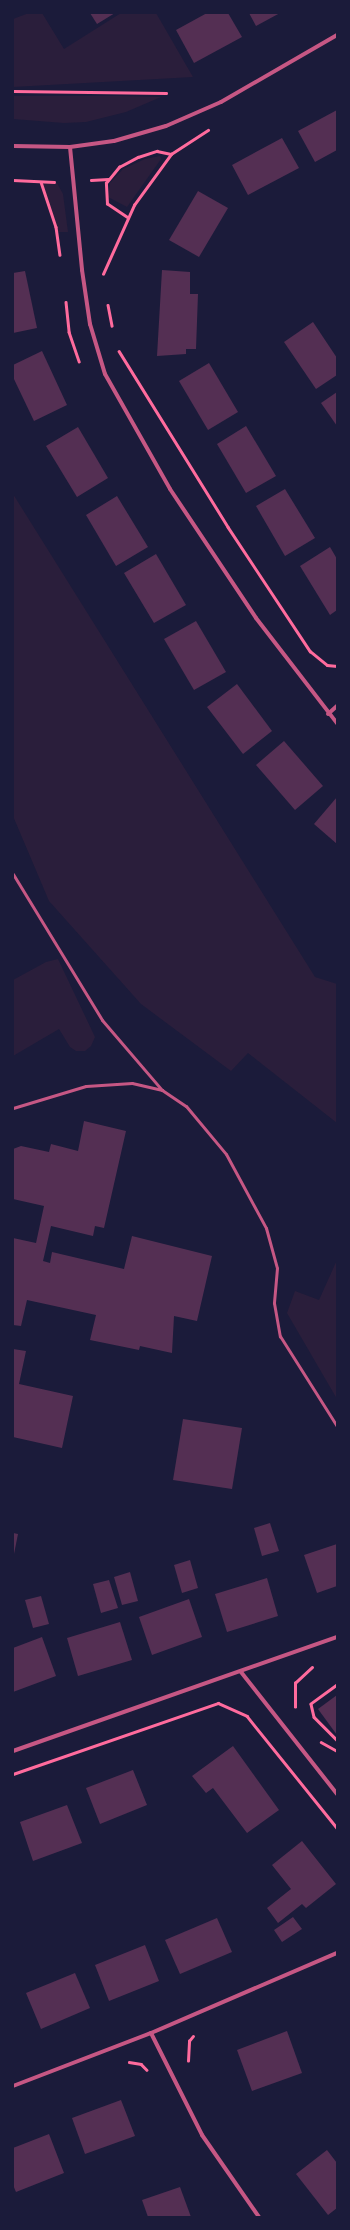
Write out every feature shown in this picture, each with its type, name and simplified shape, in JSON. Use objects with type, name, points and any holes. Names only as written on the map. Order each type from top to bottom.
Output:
[{"type":"street","points":[[13,146],[70,147],[114,141],[166,126],[221,102],[337,35]]},
{"type":"street","points":[[70,147],[82,270],[90,324],[105,374],[170,489],[256,618],[328,714],[337,723]]},
{"type":"street","points":[[328,714],[337,706]]},
{"type":"street","points":[[13,1751],[337,1637]]},
{"type":"street","points":[[241,1672],[337,1794]]},
{"type":"street","points":[[13,2086],[151,2033],[337,1953]]},
{"type":"street","points":[[151,2033],[202,2136],[259,2217]]},
{"type":"lane","points":[[13,874],[102,1020],[162,1090],[186,1106],[226,1154],[266,1228],[277,1268],[274,1302],[280,1336],[337,1426]]},
{"type":"lane","points":[[13,1108],[86,1086],[132,1083],[162,1090]]},
{"type":"path","points":[[13,91],[166,93]]},
{"type":"path","points":[[104,283],[103,275],[134,205],[170,154],[211,128]]},
{"type":"path","points":[[128,218],[107,204],[106,184],[119,167],[138,157],[157,151],[170,154]]},
{"type":"path","points":[[107,298],[113,329]]},
{"type":"path","points":[[116,345],[220,514],[310,651],[327,665],[337,666]]},
{"type":"path","points":[[298,1712],[294,1705],[295,1683],[311,1668],[317,1666]]},
{"type":"path","points":[[337,1685],[311,1704],[314,1717],[337,1740]]},
{"type":"path","points":[[13,1774],[218,1703],[247,1716],[337,1828]]},
{"type":"path","points":[[315,1739],[337,1751]]},
{"type":"path","points":[[190,2068],[187,2057],[189,2041],[197,2032]]},
{"type":"path","points":[[121,2061],[141,2064],[151,2074]]},
{"type":"shaded area","points":[[29,13],[42,13],[64,49],[121,13],[156,13],[193,77],[13,87],[13,19]]},
{"type":"shaded area","points":[[13,96],[161,97],[126,112],[86,122],[64,123],[13,119]]},
{"type":"shaded area","points":[[160,156],[161,159],[127,207],[108,197],[110,183],[123,169],[145,159]]},
{"type":"shaded area","points":[[42,182],[57,183],[63,194],[68,232],[58,232]]},
{"type":"shaded area","points":[[13,494],[315,977],[337,984],[337,1123],[248,1053],[231,1071],[141,1004],[49,901],[13,816]]},
{"type":"shaded area","points":[[58,959],[95,1037],[91,1046],[85,1051],[76,1051],[70,1047],[59,1029],[13,1056],[13,980],[46,962]]},
{"type":"shaded area","points":[[337,1260],[337,1399],[287,1313],[295,1291],[319,1300]]},
{"type":"building","points":[[90,13],[115,13],[97,24]]},
{"type":"building","points":[[207,13],[228,13],[242,37],[194,63],[176,30]]},
{"type":"building","points":[[249,13],[280,13],[256,26]]},
{"type":"building","points":[[337,110],[337,150],[315,162],[298,131]]},
{"type":"building","points":[[282,138],[299,168],[248,195],[232,165]]},
{"type":"building","points":[[198,191],[228,208],[199,257],[169,240]]},
{"type":"building","points":[[162,270],[190,272],[190,294],[198,294],[196,349],[186,349],[186,354],[157,356]]},
{"type":"building","points":[[25,271],[37,328],[13,333],[13,273]]},
{"type":"building","points":[[313,322],[337,358],[337,375],[316,389],[284,342]]},
{"type":"building","points":[[42,351],[67,405],[34,421],[13,377],[13,365]]},
{"type":"building","points":[[209,363],[238,412],[208,430],[179,381]]},
{"type":"building","points":[[337,392],[337,426],[321,403]]},
{"type":"building","points":[[246,426],[276,476],[246,493],[217,444]]},
{"type":"building","points":[[78,427],[108,478],[77,497],[46,446]]},
{"type":"building","points":[[285,489],[315,538],[285,556],[256,506]]},
{"type":"building","points":[[117,496],[148,547],[116,566],[86,515]]},
{"type":"building","points":[[330,547],[337,559],[337,610],[330,615],[300,566]]},
{"type":"building","points":[[156,554],[186,605],[154,623],[124,573]]},
{"type":"building","points":[[196,621],[226,672],[194,690],[164,639]]},
{"type":"building","points":[[237,684],[272,731],[243,754],[207,707]]},
{"type":"building","points":[[284,741],[323,786],[295,810],[256,765]]},
{"type":"building","points":[[337,797],[337,844],[314,824]]},
{"type":"building","points":[[84,1121],[126,1131],[104,1228],[95,1226],[93,1236],[51,1226],[43,1261],[50,1263],[52,1252],[124,1269],[132,1236],[212,1256],[197,1321],[174,1316],[172,1353],[140,1346],[139,1350],[90,1340],[96,1315],[27,1300],[21,1326],[13,1325],[13,1238],[36,1243],[44,1206],[13,1199],[13,1149],[21,1146],[49,1152],[51,1144],[78,1151]]},
{"type":"building","points":[[13,1349],[26,1351],[19,1384],[73,1396],[62,1448],[13,1437]]},
{"type":"building","points":[[183,1419],[242,1428],[232,1489],[173,1480]]},
{"type":"building","points":[[270,1523],[279,1551],[262,1556],[254,1528]]},
{"type":"building","points":[[13,1533],[18,1534],[14,1554],[13,1553]]},
{"type":"building","points":[[337,1544],[337,1586],[317,1593],[304,1555]]},
{"type":"building","points":[[190,1560],[198,1588],[182,1593],[174,1565]]},
{"type":"building","points":[[130,1572],[138,1601],[122,1605],[114,1577]]},
{"type":"building","points":[[267,1578],[278,1616],[227,1632],[215,1594]]},
{"type":"building","points":[[109,1580],[118,1608],[101,1613],[93,1584]]},
{"type":"building","points":[[41,1596],[49,1624],[33,1628],[25,1600]]},
{"type":"building","points":[[189,1599],[202,1637],[152,1655],[139,1617]]},
{"type":"building","points":[[120,1622],[132,1660],[78,1676],[67,1638]]},
{"type":"building","points":[[42,1637],[56,1676],[13,1692],[13,1648]]},
{"type":"building","points":[[337,1695],[337,1735],[318,1709]]},
{"type":"building","points":[[233,1746],[279,1810],[247,1833],[213,1788],[206,1793],[192,1776]]},
{"type":"building","points":[[133,1770],[147,1805],[100,1824],[86,1788]]},
{"type":"building","points":[[67,1805],[82,1843],[33,1861],[20,1822]]},
{"type":"building","points":[[302,1841],[336,1884],[306,1908],[302,1904],[278,1923],[267,1908],[291,1889],[272,1865]]},
{"type":"building","points":[[293,1917],[302,1929],[282,1942],[274,1930]]},
{"type":"building","points":[[217,1918],[232,1952],[180,1974],[165,1940]]},
{"type":"building","points":[[145,1945],[159,1981],[109,2001],[95,1965]]},
{"type":"building","points":[[75,1973],[90,2008],[41,2029],[26,1993]]},
{"type":"building","points":[[287,2031],[302,2073],[252,2091],[237,2050]]},
{"type":"building","points":[[121,2100],[135,2136],[85,2154],[72,2118]]},
{"type":"building","points":[[49,2134],[64,2173],[16,2192],[13,2185],[13,2148]]},
{"type":"building","points":[[327,2150],[337,2163],[337,2208],[328,2215],[296,2174]]},
{"type":"building","points":[[180,2187],[191,2217],[148,2217],[142,2200]]}]
